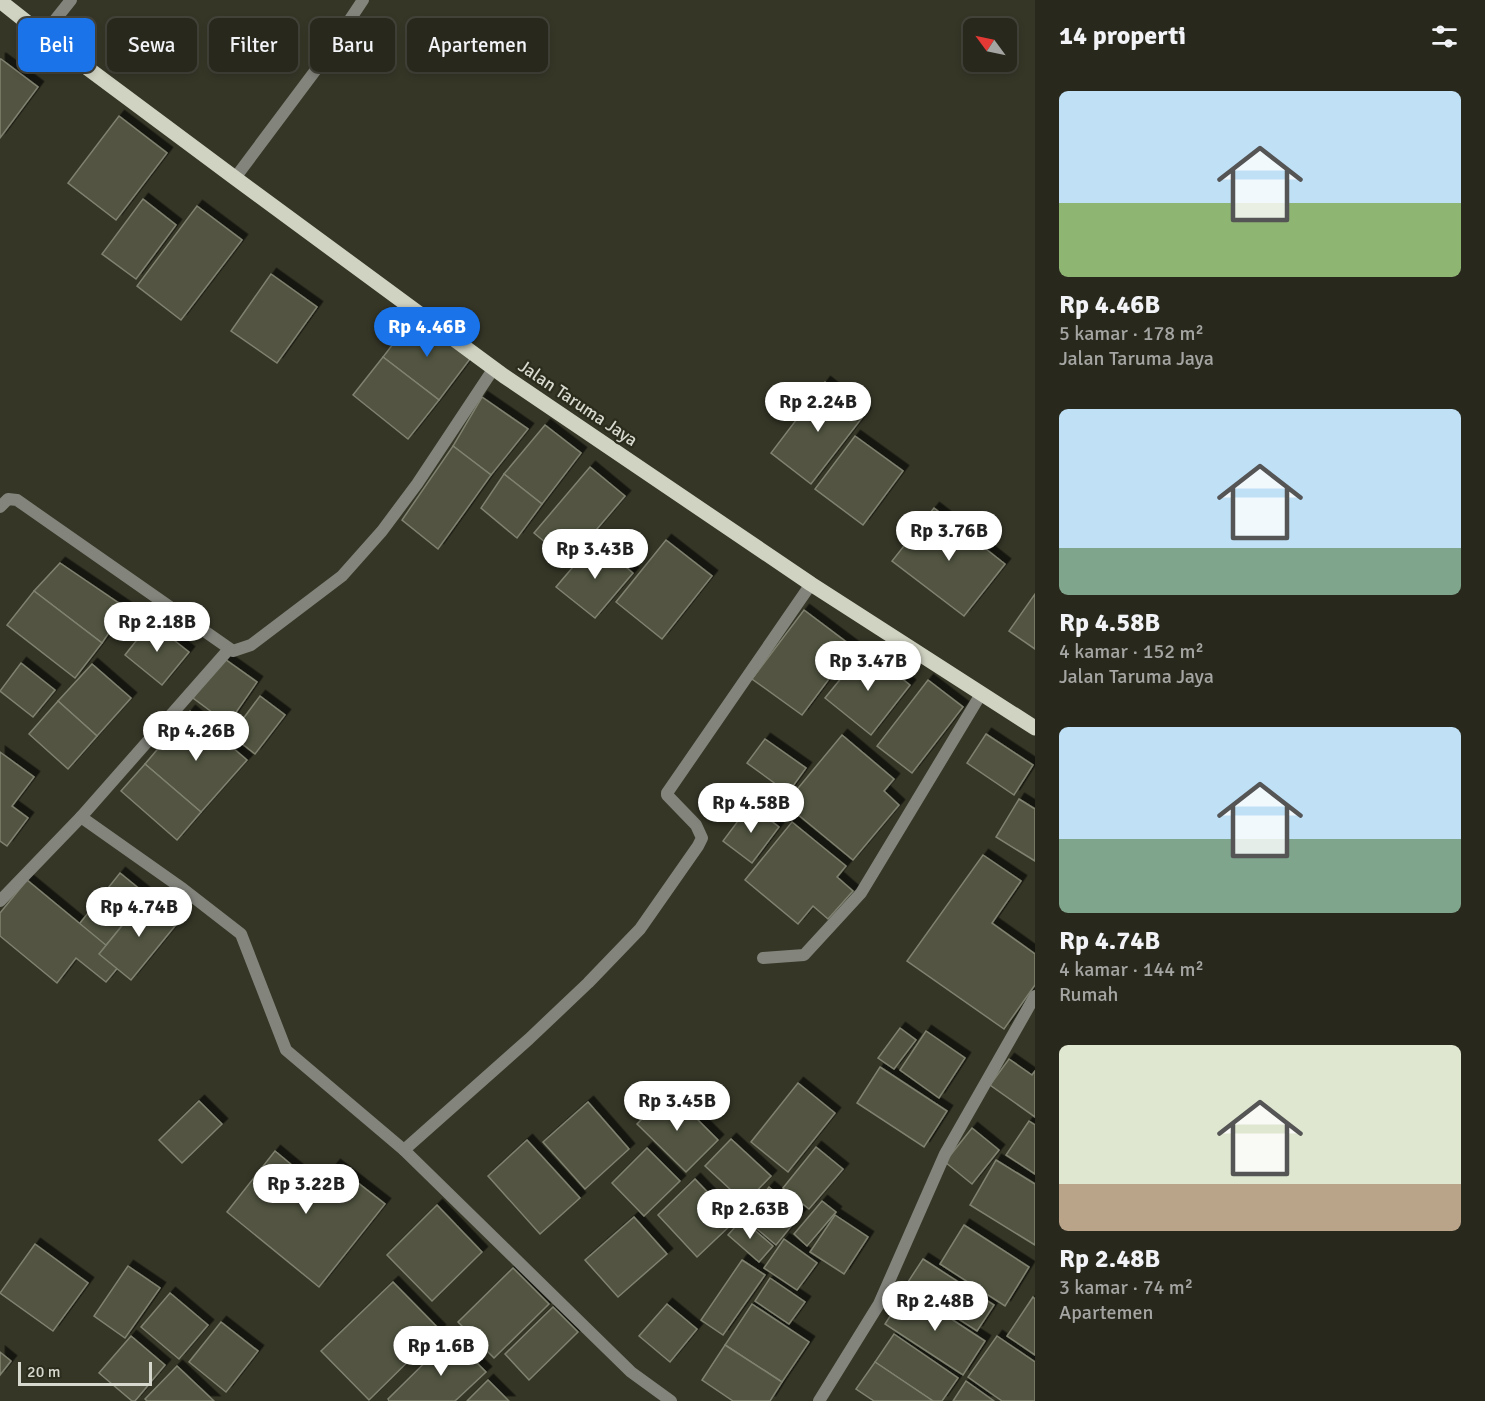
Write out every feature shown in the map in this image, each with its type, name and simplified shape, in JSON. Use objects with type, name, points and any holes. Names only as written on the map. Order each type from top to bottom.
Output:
[{"type":"main road","name":"Jalan Taruma Jaya","points":[[0,0],[22,18]]},
{"type":"main road","name":"Jalan Taruma Jaya","points":[[93,72],[494,368],[811,584],[1035,728]]},
{"type":"street","points":[[57,18],[71,0]]},
{"type":"street","points":[[235,178],[321,63],[363,0]]},
{"type":"street","points":[[0,507],[8,499],[17,500],[233,651],[250,645],[342,576],[382,531],[417,484],[494,368]]},
{"type":"street","points":[[404,1150],[529,1039],[588,983],[646,920],[702,838],[696,825],[667,793],[811,584]]},
{"type":"street","points":[[0,901],[81,817],[229,650]]},
{"type":"street","points":[[763,958],[804,956],[861,893],[981,694]]},
{"type":"street","points":[[81,817],[183,889],[241,934],[286,1050],[404,1150],[631,1372],[671,1401]]},
{"type":"street","points":[[819,1401],[879,1304],[945,1154],[1035,996]]},
{"type":"building","points":[[0,59],[38,87],[0,138]]},
{"type":"building","points":[[119,116],[167,153],[116,220],[68,183]]},
{"type":"building","points":[[143,199],[176,225],[136,279],[102,254]]},
{"type":"building","points":[[197,206],[242,240],[181,320],[137,286]]},
{"type":"building","points":[[271,274],[317,307],[277,363],[231,331]]},
{"type":"building","points":[[415,315],[470,359],[439,400],[383,357]]},
{"type":"building","points":[[383,357],[439,400],[408,439],[353,395]]},
{"type":"building","points":[[825,382],[865,414],[811,484],[771,453]]},
{"type":"building","points":[[482,397],[528,429],[491,475],[453,446]]},
{"type":"building","points":[[545,425],[581,453],[542,504],[504,474]]},
{"type":"building","points":[[855,436],[903,471],[863,525],[815,489]]},
{"type":"building","points":[[453,446],[491,475],[438,549],[402,520]]},
{"type":"building","points":[[590,467],[625,496],[569,562],[534,533]]},
{"type":"building","points":[[504,474],[542,504],[517,538],[481,508]]},
{"type":"building","points":[[934,508],[1005,564],[964,616],[892,561]]},
{"type":"building","points":[[666,540],[712,576],[662,639],[616,602]]},
{"type":"building","points":[[595,541],[633,573],[595,618],[556,587]]},
{"type":"building","points":[[60,563],[126,608],[102,643],[34,591]]},
{"type":"building","points":[[34,591],[102,643],[75,678],[7,625]]},
{"type":"building","points":[[1035,594],[1035,649],[1009,631]]},
{"type":"building","points":[[804,610],[853,647],[802,715],[752,679]]},
{"type":"building","points":[[151,622],[189,652],[162,685],[125,655]]},
{"type":"building","points":[[865,649],[910,685],[871,735],[825,698]]},
{"type":"building","points":[[222,657],[257,682],[228,724],[193,698]]},
{"type":"building","points":[[21,663],[55,690],[33,717],[0,691]]},
{"type":"building","points":[[92,664],[131,698],[97,736],[58,701]]},
{"type":"building","points":[[928,680],[963,707],[912,773],[877,746]]},
{"type":"building","points":[[260,696],[285,715],[255,754],[231,735]]},
{"type":"building","points":[[58,701],[97,736],[68,769],[29,734]]},
{"type":"building","points":[[190,711],[247,760],[201,812],[145,764]]},
{"type":"building","points":[[986,734],[1033,765],[1014,795],[967,763]]},
{"type":"building","points":[[842,735],[894,779],[884,791],[899,805],[853,860],[785,804]]},
{"type":"building","points":[[765,739],[806,768],[788,793],[747,763]]},
{"type":"building","points":[[0,752],[34,777],[12,806],[28,818],[7,846],[0,841]]},
{"type":"building","points":[[145,764],[201,812],[177,840],[121,791]]},
{"type":"building","points":[[1019,799],[1035,809],[1035,861],[996,837]]},
{"type":"building","points":[[750,805],[779,827],[752,863],[723,841]]},
{"type":"building","points":[[792,822],[846,866],[837,877],[853,891],[828,919],[813,906],[798,924],[745,880]]},
{"type":"building","points":[[983,855],[1021,881],[992,923],[1035,954],[1035,985],[1004,1029],[907,961]]},
{"type":"building","points":[[120,873],[147,895],[99,954],[72,933]]},
{"type":"building","points":[[27,880],[124,960],[106,982],[76,958],[57,983],[0,936],[0,913]]},
{"type":"building","points":[[147,895],[179,921],[131,980],[99,954]]},
{"type":"building","points":[[900,1028],[916,1040],[894,1069],[878,1058]]},
{"type":"building","points":[[926,1031],[965,1058],[939,1098],[900,1070]]},
{"type":"building","points":[[1009,1059],[1032,1075],[1035,1071],[1035,1117],[990,1085]]},
{"type":"building","points":[[880,1067],[947,1111],[924,1147],[857,1103]]},
{"type":"building","points":[[798,1083],[835,1113],[788,1172],[751,1142]]},
{"type":"building","points":[[669,1091],[718,1140],[686,1172],[637,1124]]},
{"type":"building","points":[[199,1101],[222,1124],[182,1163],[159,1140]]},
{"type":"building","points":[[588,1102],[629,1149],[585,1189],[543,1142]]},
{"type":"building","points":[[1029,1121],[1035,1125],[1035,1174],[1006,1155]]},
{"type":"building","points":[[972,1128],[999,1150],[972,1184],[945,1162]]},
{"type":"building","points":[[731,1139],[771,1176],[745,1203],[705,1166]]},
{"type":"building","points":[[527,1140],[580,1198],[540,1234],[488,1176]]},
{"type":"building","points":[[816,1147],[843,1169],[809,1209],[783,1188]]},
{"type":"building","points":[[647,1148],[680,1181],[644,1216],[612,1183]]},
{"type":"building","points":[[275,1151],[317,1186],[335,1165],[385,1204],[319,1287],[227,1212]]},
{"type":"building","points":[[996,1160],[1035,1184],[1035,1245],[970,1205]]},
{"type":"building","points":[[695,1179],[735,1221],[697,1257],[658,1215]]},
{"type":"building","points":[[769,1187],[801,1214],[776,1245],[744,1218]]},
{"type":"building","points":[[822,1201],[836,1212],[807,1246],[794,1234]]},
{"type":"building","points":[[437,1205],[482,1252],[432,1301],[387,1255]]},
{"type":"building","points":[[835,1215],[868,1237],[844,1274],[810,1252]]},
{"type":"building","points":[[634,1217],[667,1254],[618,1297],[585,1260]]},
{"type":"building","points":[[742,1219],[773,1246],[759,1262],[728,1235]]},
{"type":"building","points":[[964,1225],[1029,1267],[1005,1306],[940,1264]]},
{"type":"building","points":[[784,1239],[817,1263],[797,1290],[764,1268]]},
{"type":"building","points":[[35,1244],[88,1283],[53,1331],[0,1293]]},
{"type":"building","points":[[923,1259],[994,1305],[977,1331],[906,1285]]},
{"type":"building","points":[[742,1260],[765,1275],[723,1335],[701,1320]]},
{"type":"building","points":[[128,1266],[160,1288],[125,1338],[94,1316]]},
{"type":"building","points":[[513,1268],[549,1304],[494,1358],[458,1322]]},
{"type":"building","points":[[770,1278],[805,1302],[789,1324],[755,1301]]},
{"type":"building","points":[[393,1282],[440,1330],[369,1400],[321,1351]]},
{"type":"building","points":[[907,1290],[985,1341],[963,1375],[885,1324]]},
{"type":"building","points":[[170,1293],[208,1325],[179,1359],[141,1327]]},
{"type":"building","points":[[1033,1297],[1035,1299],[1035,1355],[1007,1336]]},
{"type":"building","points":[[667,1304],[697,1329],[670,1362],[639,1336]]},
{"type":"building","points":[[752,1304],[809,1342],[782,1382],[725,1345]]},
{"type":"building","points":[[553,1307],[578,1332],[529,1380],[505,1354]]},
{"type":"building","points":[[221,1322],[258,1351],[226,1392],[189,1362]]},
{"type":"building","points":[[894,1334],[958,1378],[942,1401],[933,1401],[875,1362]]},
{"type":"building","points":[[131,1336],[165,1365],[135,1401],[132,1401],[99,1373]]},
{"type":"building","points":[[997,1336],[1035,1362],[1035,1401],[1002,1401],[968,1377]]},
{"type":"building","points":[[451,1337],[486,1372],[455,1401],[389,1401],[388,1399]]},
{"type":"building","points":[[725,1345],[782,1382],[770,1401],[733,1401],[702,1380]]},
{"type":"building","points":[[0,1352],[11,1361],[0,1375]]},
{"type":"building","points":[[875,1362],[933,1401],[874,1401],[856,1389]]},
{"type":"building","points":[[177,1366],[214,1401],[147,1401],[145,1399]]},
{"type":"building","points":[[488,1380],[509,1401],[467,1401]]},
{"type":"building","points":[[966,1381],[994,1401],[953,1401]]}]
